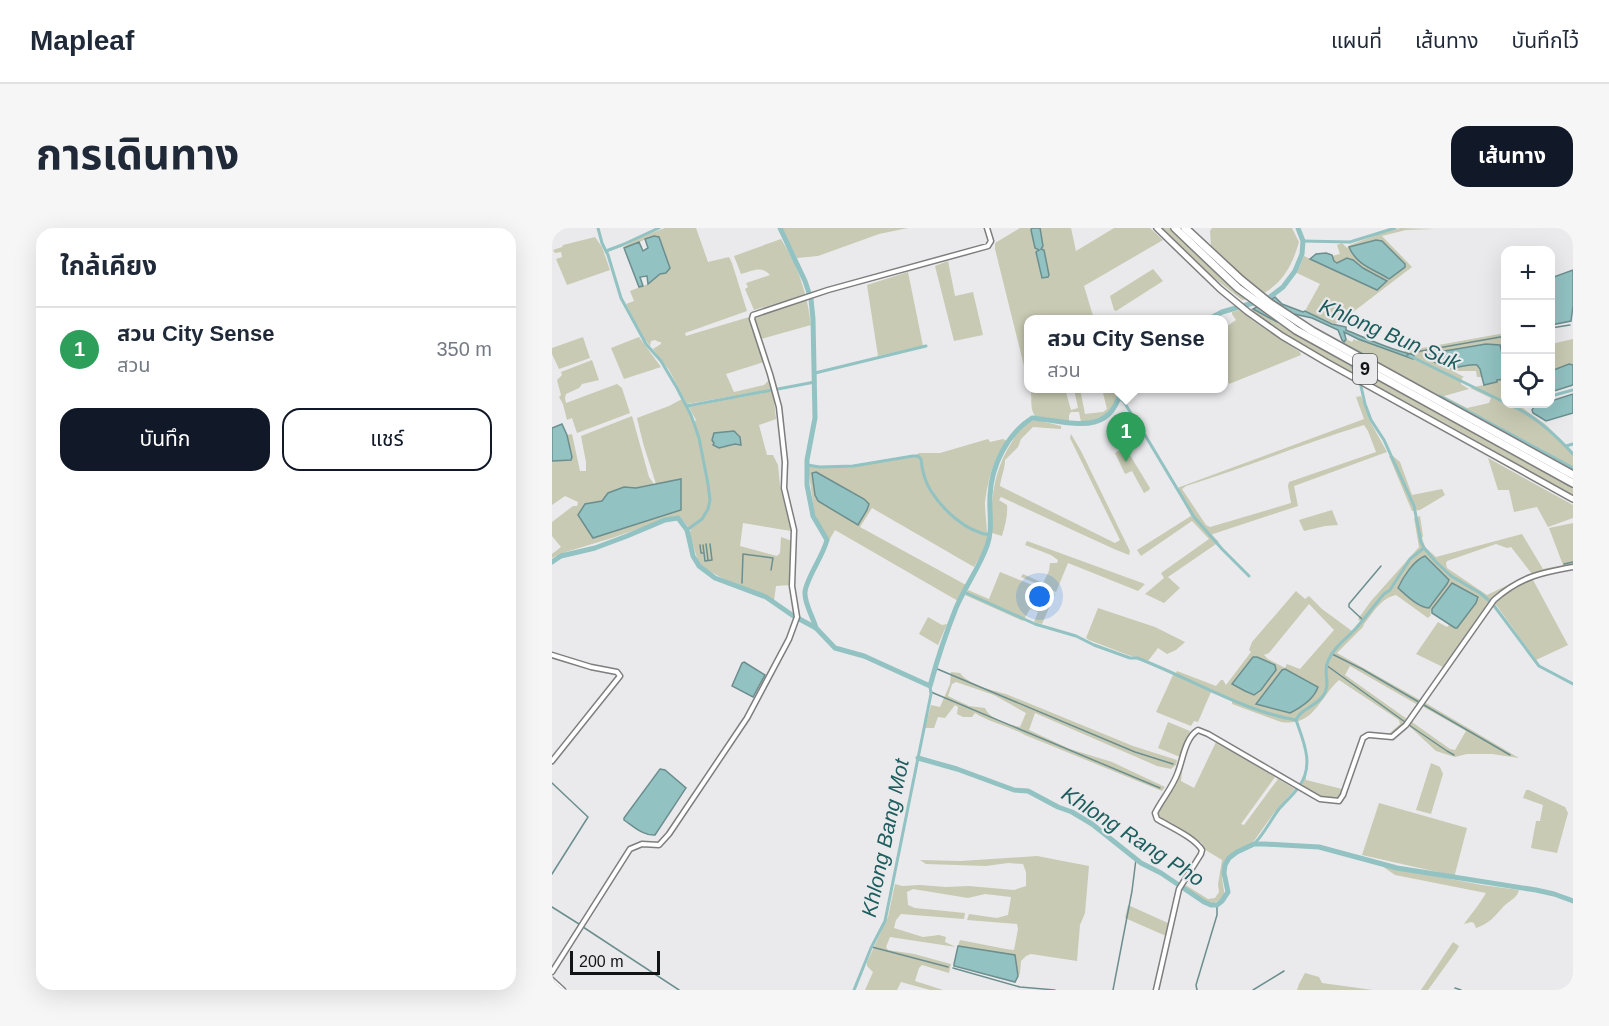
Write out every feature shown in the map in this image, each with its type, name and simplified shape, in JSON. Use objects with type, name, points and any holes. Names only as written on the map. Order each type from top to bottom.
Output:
[{"type":"highway","name":"9","points":[[1175,228],[1238,288],[1296,330],[1573,483]]},
{"type":"highway","name":"9","points":[[1185,228],[1241,280],[1289,317],[1573,475]]},
{"type":"main road","points":[[1157,228],[1220,289],[1262,323],[1366,385],[1573,499]]},
{"type":"street","points":[[552,972],[630,849],[642,844],[659,845],[669,834],[744,722],[789,639],[797,619],[792,585],[794,530],[784,488],[784,452],[779,407],[752,315],[858,281],[988,246],[991,240],[987,228]]},
{"type":"street","points":[[1156,990],[1179,890],[1202,850],[1193,841],[1157,819],[1155,813],[1178,774],[1187,745],[1194,733],[1198,730],[1208,734],[1294,786],[1320,799],[1341,800],[1365,736],[1388,738],[1406,725],[1490,604],[1503,592],[1527,578],[1573,567]]},
{"type":"street","points":[[552,655],[620,674],[619,679],[552,761]]},
{"type":"street","points":[[552,980],[563,990]]},
{"type":"green space","points":[[665,228],[696,228],[708,262],[729,257],[747,311],[685,333],[686,336],[749,317],[764,362],[726,374],[734,392],[764,385],[770,379],[773,389],[687,404],[669,370],[653,349],[661,342],[651,341],[650,346],[626,304],[634,301],[630,291],[648,284],[660,274],[667,273],[669,268],[662,246],[654,236],[632,246],[623,247],[638,238]]},
{"type":"green space","points":[[782,228],[908,228],[879,234],[818,256],[797,258]]},
{"type":"green space","points":[[1020,228],[1032,228],[1036,248],[1039,250],[1036,253],[1042,251],[1043,246],[1040,228],[1071,228],[1076,251],[1114,228],[1150,228],[1163,240],[1084,286],[1093,315],[1024,315],[1024,366],[995,243]]},
{"type":"green space","points":[[1161,228],[1190,228],[1211,247],[1210,231],[1212,228],[1292,228],[1299,242],[1291,263],[1280,280],[1264,293],[1242,300],[1209,274]]},
{"type":"green space","points":[[1400,228],[1434,229],[1406,230],[1382,236],[1412,267],[1335,324],[1305,311],[1320,284],[1297,273],[1304,256],[1377,290],[1387,281],[1353,260],[1347,258],[1338,263],[1332,256],[1340,254],[1337,245],[1342,243],[1347,248],[1379,234]]},
{"type":"green space","points":[[595,237],[602,247],[610,270],[567,285],[556,259],[562,257],[561,252],[555,253],[553,250],[563,245]]},
{"type":"green space","points":[[781,239],[801,280],[811,325],[761,339],[755,317],[800,302],[798,297],[754,310],[745,289],[748,287],[746,283],[770,275],[760,269],[741,274],[734,256]]},
{"type":"green space","points":[[948,261],[955,296],[973,292],[983,335],[954,341],[935,266]]},
{"type":"green space","points":[[1153,269],[1163,281],[1116,311],[1114,310],[1110,296]]},
{"type":"green space","points":[[908,272],[923,346],[878,356],[867,285]]},
{"type":"green space","points":[[1253,309],[1277,322],[1291,315],[1343,345],[1346,339],[1352,342],[1358,339],[1405,356],[1413,355],[1404,353],[1405,351],[1501,334],[1501,352],[1499,345],[1486,344],[1427,354],[1450,368],[1477,365],[1480,369],[1482,377],[1477,377],[1476,371],[1453,371],[1464,377],[1461,384],[1469,389],[1444,396],[1467,408],[1489,403],[1491,398],[1470,388],[1501,379],[1501,408],[1523,408],[1545,424],[1573,452],[1573,495],[1315,352],[1248,311]]},
{"type":"green space","points":[[1240,310],[1300,352],[1301,355],[1229,384],[1228,325],[1236,320],[1232,312]]},
{"type":"green space","points":[[583,337],[590,358],[559,369],[552,354],[552,348]]},
{"type":"green space","points":[[639,337],[661,367],[624,379],[611,348]]},
{"type":"green space","points":[[1573,339],[1573,365],[1569,364],[1555,369],[1555,343]]},
{"type":"green space","points":[[592,360],[599,380],[582,384],[579,388],[566,394],[566,403],[617,384],[622,388],[630,413],[577,433],[572,418],[567,420],[559,397],[561,395],[557,380],[562,375],[561,372]]},
{"type":"green space","points":[[773,391],[776,419],[759,425],[767,455],[773,455],[778,465],[780,486],[791,531],[743,523],[740,546],[777,556],[780,553],[781,537],[792,541],[790,585],[776,586],[774,601],[702,567],[689,533],[691,530],[680,517],[675,516],[552,558],[552,554],[561,547],[552,536],[552,522],[573,506],[577,506],[578,502],[565,496],[552,505],[552,461],[571,460],[572,457],[567,435],[572,434],[580,471],[586,471],[581,436],[632,416],[649,477],[654,484],[636,488],[624,487],[578,516],[681,480],[656,484],[637,418],[682,399],[694,422],[696,420],[689,407]]},
{"type":"green space","points":[[1031,393],[1066,393],[1071,410],[1078,408],[1075,393],[1081,393],[1085,414],[1103,412],[1107,409],[1103,393],[1116,393],[1112,409],[1108,413],[1096,419],[1081,422],[1079,412],[1071,412],[1069,421],[1035,416]]},
{"type":"green space","points":[[1361,396],[1371,423],[1387,452],[1294,486],[1298,506],[1213,534],[1219,542],[1168,577],[1180,588],[1164,603],[1145,594],[1164,578],[1161,573],[1209,539],[1192,521],[1141,556],[1137,550],[1191,516],[1177,488],[1364,419],[1356,397]],"holes":[[[1364,425],[1376,452],[1289,482],[1291,503],[1210,527],[1206,525],[1182,489]]]},
{"type":"green space","points":[[1037,420],[1061,426],[1061,429],[1033,427],[1005,460],[1000,486],[1115,543],[1120,540],[1070,438],[1071,434],[1130,551],[1129,555],[1001,497],[999,500],[1007,505],[1007,517],[1002,536],[992,533],[993,496],[1001,462],[1020,430],[1029,422]]},
{"type":"green space","points":[[988,439],[990,442],[1003,439],[1007,441],[998,454],[989,479],[985,503],[987,540],[974,567],[872,508],[860,527],[966,585],[958,601],[835,530],[827,544],[814,511],[808,466],[861,465],[914,457],[919,453],[940,453]],"holes":[[[816,472],[864,499],[858,524],[818,501],[815,495],[813,473]]]},
{"type":"green space","points":[[1125,447],[1150,488],[1144,493],[1132,471],[1125,474],[1115,453]]},
{"type":"green space","points":[[1389,456],[1393,456],[1400,462],[1412,495],[1442,489],[1445,495],[1420,510],[1412,511]]},
{"type":"green space","points":[[1488,458],[1573,505],[1573,518],[1548,527],[1537,507],[1514,512],[1509,490],[1498,490]]},
{"type":"green space","points":[[1332,510],[1338,525],[1304,531],[1299,520]]},
{"type":"green space","points":[[1420,516],[1425,547],[1436,557],[1522,534],[1543,569],[1563,565],[1549,528],[1573,523],[1573,565],[1532,574],[1511,547],[1496,544],[1447,561],[1447,568],[1487,595],[1513,584],[1488,603],[1443,667],[1416,654],[1438,622],[1447,627],[1449,625],[1457,628],[1476,603],[1477,597],[1452,583],[1428,618],[1396,595],[1382,603],[1363,627],[1337,653],[1420,700],[1418,705],[1350,666],[1345,675],[1407,719],[1396,733],[1391,735],[1389,734],[1400,724],[1399,720],[1339,680],[1309,716],[1292,722],[1281,722],[1232,704],[1232,700],[1211,692],[1198,722],[1194,721],[1191,726],[1156,712],[1177,671],[1216,686],[1223,680],[1226,685],[1251,652],[1249,650],[1252,642],[1296,591],[1305,599],[1309,596],[1322,609],[1352,631],[1371,601],[1419,547],[1414,518]],"holes":[[[1421,557],[1425,557],[1449,580],[1429,608],[1416,603],[1399,585]],[[1309,604],[1334,630],[1300,669],[1287,664],[1285,668],[1264,655],[1269,653]],[[1253,657],[1275,665],[1276,670],[1261,690],[1254,694],[1233,683]],[[1285,669],[1318,687],[1290,713],[1256,704],[1281,670]]]},
{"type":"green space","points":[[1027,541],[1145,584],[1138,591],[1068,563],[1056,592],[1021,577],[1023,574],[1043,583],[1050,563],[1057,563],[1058,560],[1025,545]]},
{"type":"green space","points":[[1000,572],[1055,594],[1042,624],[1034,622],[1038,612],[1030,609],[1023,621],[965,595],[968,590],[989,599]]},
{"type":"green space","points":[[1532,578],[1568,645],[1536,660],[1494,602]]},
{"type":"green space","points":[[1098,608],[1155,627],[1185,642],[1167,654],[1158,648],[1148,661],[1089,640],[1086,638]]},
{"type":"green space","points":[[928,617],[942,625],[947,624],[938,645],[919,634]]},
{"type":"green space","points":[[951,672],[960,673],[969,681],[981,686],[1133,746],[1177,760],[1176,765],[1171,769],[1157,766],[1035,713],[1029,730],[1070,749],[1112,762],[1165,787],[1162,791],[975,713],[972,717],[963,717],[957,714],[958,707],[955,705],[945,718],[938,717],[934,728],[925,728],[931,705],[940,707],[950,684]],"holes":[[[956,682],[994,695],[1026,713],[1020,727],[991,716],[985,708],[969,706],[948,696],[952,684]]]},
{"type":"green space","points":[[1424,702],[1519,758],[1492,754],[1467,754],[1455,757],[1436,751],[1408,725],[1412,722],[1450,749],[1455,750],[1466,731],[1422,706]]},
{"type":"green space","points":[[1168,722],[1190,731],[1180,757],[1158,748]]},
{"type":"green space","points":[[1216,742],[1275,777],[1241,824],[1244,825],[1278,779],[1295,789],[1254,841],[1227,858],[1222,878],[1225,897],[1214,903],[1206,902],[1183,887],[1184,884],[1208,899],[1215,898],[1219,892],[1222,860],[1204,849],[1202,843],[1156,814],[1180,772],[1182,772],[1181,781],[1194,788]]},
{"type":"green space","points":[[1431,763],[1440,767],[1443,774],[1431,814],[1416,810]]},
{"type":"green space","points":[[1306,776],[1306,780],[1342,789],[1340,795],[1336,799],[1310,791],[1302,786]]},
{"type":"green space","points":[[1526,790],[1565,807],[1568,813],[1557,853],[1531,848],[1536,821],[1540,821],[1543,805],[1523,798]]},
{"type":"green space","points":[[1379,803],[1467,828],[1455,876],[1362,855]]},
{"type":"green space","points":[[1037,856],[1089,866],[1085,913],[1080,925],[1077,961],[1031,954],[1021,961],[1018,976],[1015,955],[958,946],[960,940],[1014,950],[1017,924],[967,920],[969,914],[997,918],[1008,915],[1011,897],[985,894],[968,898],[913,889],[907,892],[908,905],[915,908],[965,913],[964,919],[901,914],[896,920],[894,928],[923,937],[939,935],[946,937],[945,942],[956,947],[890,937],[886,947],[888,950],[951,964],[949,973],[922,965],[915,981],[943,990],[930,990],[901,982],[897,990],[865,990],[873,972],[867,966],[867,962],[888,917],[895,884],[1014,890],[1026,886],[1026,872],[1023,864],[1008,863],[986,866],[926,864],[920,860],[961,861]]},
{"type":"green space","points":[[1382,866],[1519,890],[1515,897],[1491,919],[1476,928],[1471,922],[1464,924],[1486,893],[1395,875]]},
{"type":"green space","points":[[1128,905],[1168,923],[1166,936],[1125,918]]},
{"type":"green space","points":[[1453,942],[1459,946],[1457,950],[1428,990],[1421,990]]},
{"type":"green space","points":[[1305,973],[1319,977],[1322,983],[1373,990],[1297,990]]},
{"type":"water","points":[[1032,228],[1040,228],[1043,246],[1041,249],[1044,250],[1048,277],[1042,278],[1036,252],[1039,250],[1035,248]]},
{"type":"water","points":[[659,237],[670,268],[648,284],[647,276],[640,277],[643,286],[639,287],[624,248],[639,242],[643,251],[648,248],[645,239]]},
{"type":"water","points":[[1376,240],[1382,241],[1405,264],[1405,267],[1389,279],[1361,263],[1349,247]]},
{"type":"water","points":[[1316,254],[1332,255],[1337,263],[1347,258],[1353,260],[1387,281],[1377,290],[1310,259]]},
{"type":"water","points":[[1573,270],[1571,321],[1555,324],[1555,300],[1555,277]]},
{"type":"water","points":[[1275,297],[1282,304],[1305,311],[1332,324],[1346,327],[1346,330],[1379,344],[1414,355],[1413,359],[1344,332],[1346,339],[1344,342],[1338,330],[1312,318],[1294,314],[1277,322],[1253,309]]},
{"type":"water","points":[[1486,344],[1500,345],[1501,380],[1484,385],[1477,365],[1449,368],[1425,357],[1427,354]]},
{"type":"water","points":[[1569,364],[1573,365],[1573,385],[1555,391],[1555,369]]},
{"type":"water","points":[[1573,394],[1573,413],[1546,421],[1533,413],[1533,408],[1555,408],[1555,400]]},
{"type":"water","points":[[562,424],[572,457],[571,460],[552,461],[552,428]]},
{"type":"water","points":[[734,431],[740,437],[741,445],[735,444],[719,448],[713,445],[714,433]]},
{"type":"water","points":[[816,472],[869,504],[858,525],[818,501],[812,473]]},
{"type":"water","points":[[681,479],[681,510],[593,538],[578,515],[585,504],[602,501],[608,493],[624,487],[636,488]]},
{"type":"water","points":[[1425,556],[1449,580],[1429,608],[1409,598],[1398,588],[1413,565]]},
{"type":"water","points":[[1452,583],[1478,597],[1457,628],[1432,613],[1432,609]]},
{"type":"water","points":[[1253,657],[1275,665],[1276,670],[1261,690],[1254,695],[1232,684]]},
{"type":"water","points":[[744,662],[765,675],[753,697],[732,686]]},
{"type":"water","points":[[1285,669],[1318,687],[1311,699],[1290,713],[1256,704],[1282,670]]},
{"type":"water","points":[[660,769],[665,770],[686,788],[655,835],[651,835],[638,830],[624,818]]},
{"type":"water","points":[[958,946],[1015,955],[1018,976],[1015,982],[954,966]]},
{"type":"waterway","points":[[598,228],[621,298],[646,344],[661,361],[677,388],[691,415],[699,438],[710,500],[702,519],[687,530]]},
{"type":"waterway","points":[[606,251],[659,228]]},
{"type":"waterway","points":[[780,228],[805,281],[811,299],[813,319],[815,418],[807,460],[807,485],[813,516],[827,540],[805,592],[807,605],[816,628]]},
{"type":"waterway","points":[[1216,315],[1267,299],[1283,287],[1295,271],[1302,254],[1303,241],[1298,228]]},
{"type":"waterway","points":[[1303,241],[1350,242],[1395,228]]},
{"type":"waterway","points":[[1555,327],[1570,325]]},
{"type":"waterway","points":[[1407,355],[1501,337]]},
{"type":"waterway","points":[[815,373],[926,346]]},
{"type":"waterway","points":[[1349,347],[1366,356]]},
{"type":"waterway","name":"Khlong Bun Suk","points":[[1410,356],[1501,401]]},
{"type":"waterway","points":[[1254,844],[1303,780],[1306,772],[1306,754],[1296,720],[1301,713],[1320,700],[1326,691],[1326,665],[1331,656],[1337,646],[1390,590],[1410,559],[1424,548],[1414,506],[1384,440],[1371,420],[1358,373],[1352,364]]},
{"type":"waterway","points":[[687,406],[815,382]]},
{"type":"waterway","points":[[1555,395],[1573,390]]},
{"type":"waterway","points":[[552,562],[561,556],[595,548],[665,520],[678,518],[687,530],[693,556],[699,566],[715,578],[766,597],[816,628],[835,648],[864,656],[930,686],[956,608],[989,540],[993,473],[1008,442],[1032,418],[1074,423],[1098,421],[1108,415],[1116,404],[1119,393]]},
{"type":"waterway","points":[[1440,396],[1573,468]]},
{"type":"waterway","points":[[1119,398],[1124,402],[1142,431]]},
{"type":"waterway","name":"Khlong Bun Suk","points":[[1516,408],[1543,425],[1573,454]]},
{"type":"waterway","points":[[1145,435],[1194,517],[1249,576]]},
{"type":"waterway","name":"Khlong Bun Suk","points":[[1566,446],[1573,444]]},
{"type":"waterway","points":[[807,465],[853,466],[918,456],[921,459],[927,484],[942,505],[964,525],[990,535]]},
{"type":"waterway","points":[[706,544],[708,560]]},
{"type":"waterway","points":[[703,545],[705,561],[712,560],[710,544]]},
{"type":"waterway","points":[[700,545],[701,553],[703,553]]},
{"type":"waterway","points":[[1424,548],[1451,576],[1492,603],[1539,666],[1573,684]]},
{"type":"waterway","points":[[742,583],[743,554],[773,558],[771,570]]},
{"type":"waterway","points":[[1564,564],[1573,562]]},
{"type":"waterway","points":[[1363,620],[1349,607],[1349,604],[1381,566]]},
{"type":"waterway","points":[[964,592],[1035,624],[1076,636],[1130,658],[1137,658],[1256,709],[1296,720]]},
{"type":"waterway","points":[[1332,654],[1510,755]]},
{"type":"waterway","points":[[1326,665],[1405,722]]},
{"type":"waterway","points":[[935,668],[1135,752],[1173,764]]},
{"type":"waterway","name":"Khlong Bang Mot","points":[[854,990],[885,921],[931,694],[930,686]]},
{"type":"waterway","points":[[931,692],[1160,788]]},
{"type":"waterway","points":[[1409,725],[1454,755]]},
{"type":"waterway","name":"Khlong Rang Pho","points":[[918,758],[957,769],[1014,790],[1028,791],[1072,812],[1092,824],[1141,863],[1211,905],[1217,905],[1228,892],[1224,873],[1229,858],[1254,844],[1319,847],[1397,868],[1536,890],[1573,901]]},
{"type":"waterway","points":[[552,783],[588,817],[552,874]]},
{"type":"waterway","points":[[1113,990],[1136,859]]},
{"type":"waterway","points":[[1197,990],[1196,985],[1217,915],[1217,905]]},
{"type":"waterway","points":[[552,907],[579,924]]},
{"type":"waterway","points":[[583,927],[679,990]]},
{"type":"waterway","points":[[872,947],[948,967]]},
{"type":"waterway","points":[[953,968],[1020,987],[1055,990]]},
{"type":"waterway","points":[[1253,990],[1284,971]]},
{"type":"waterway","points":[[1455,988],[1461,990]]},
{"type":"place","name":"สวน City Sense","points":[[1126,462]]}]
